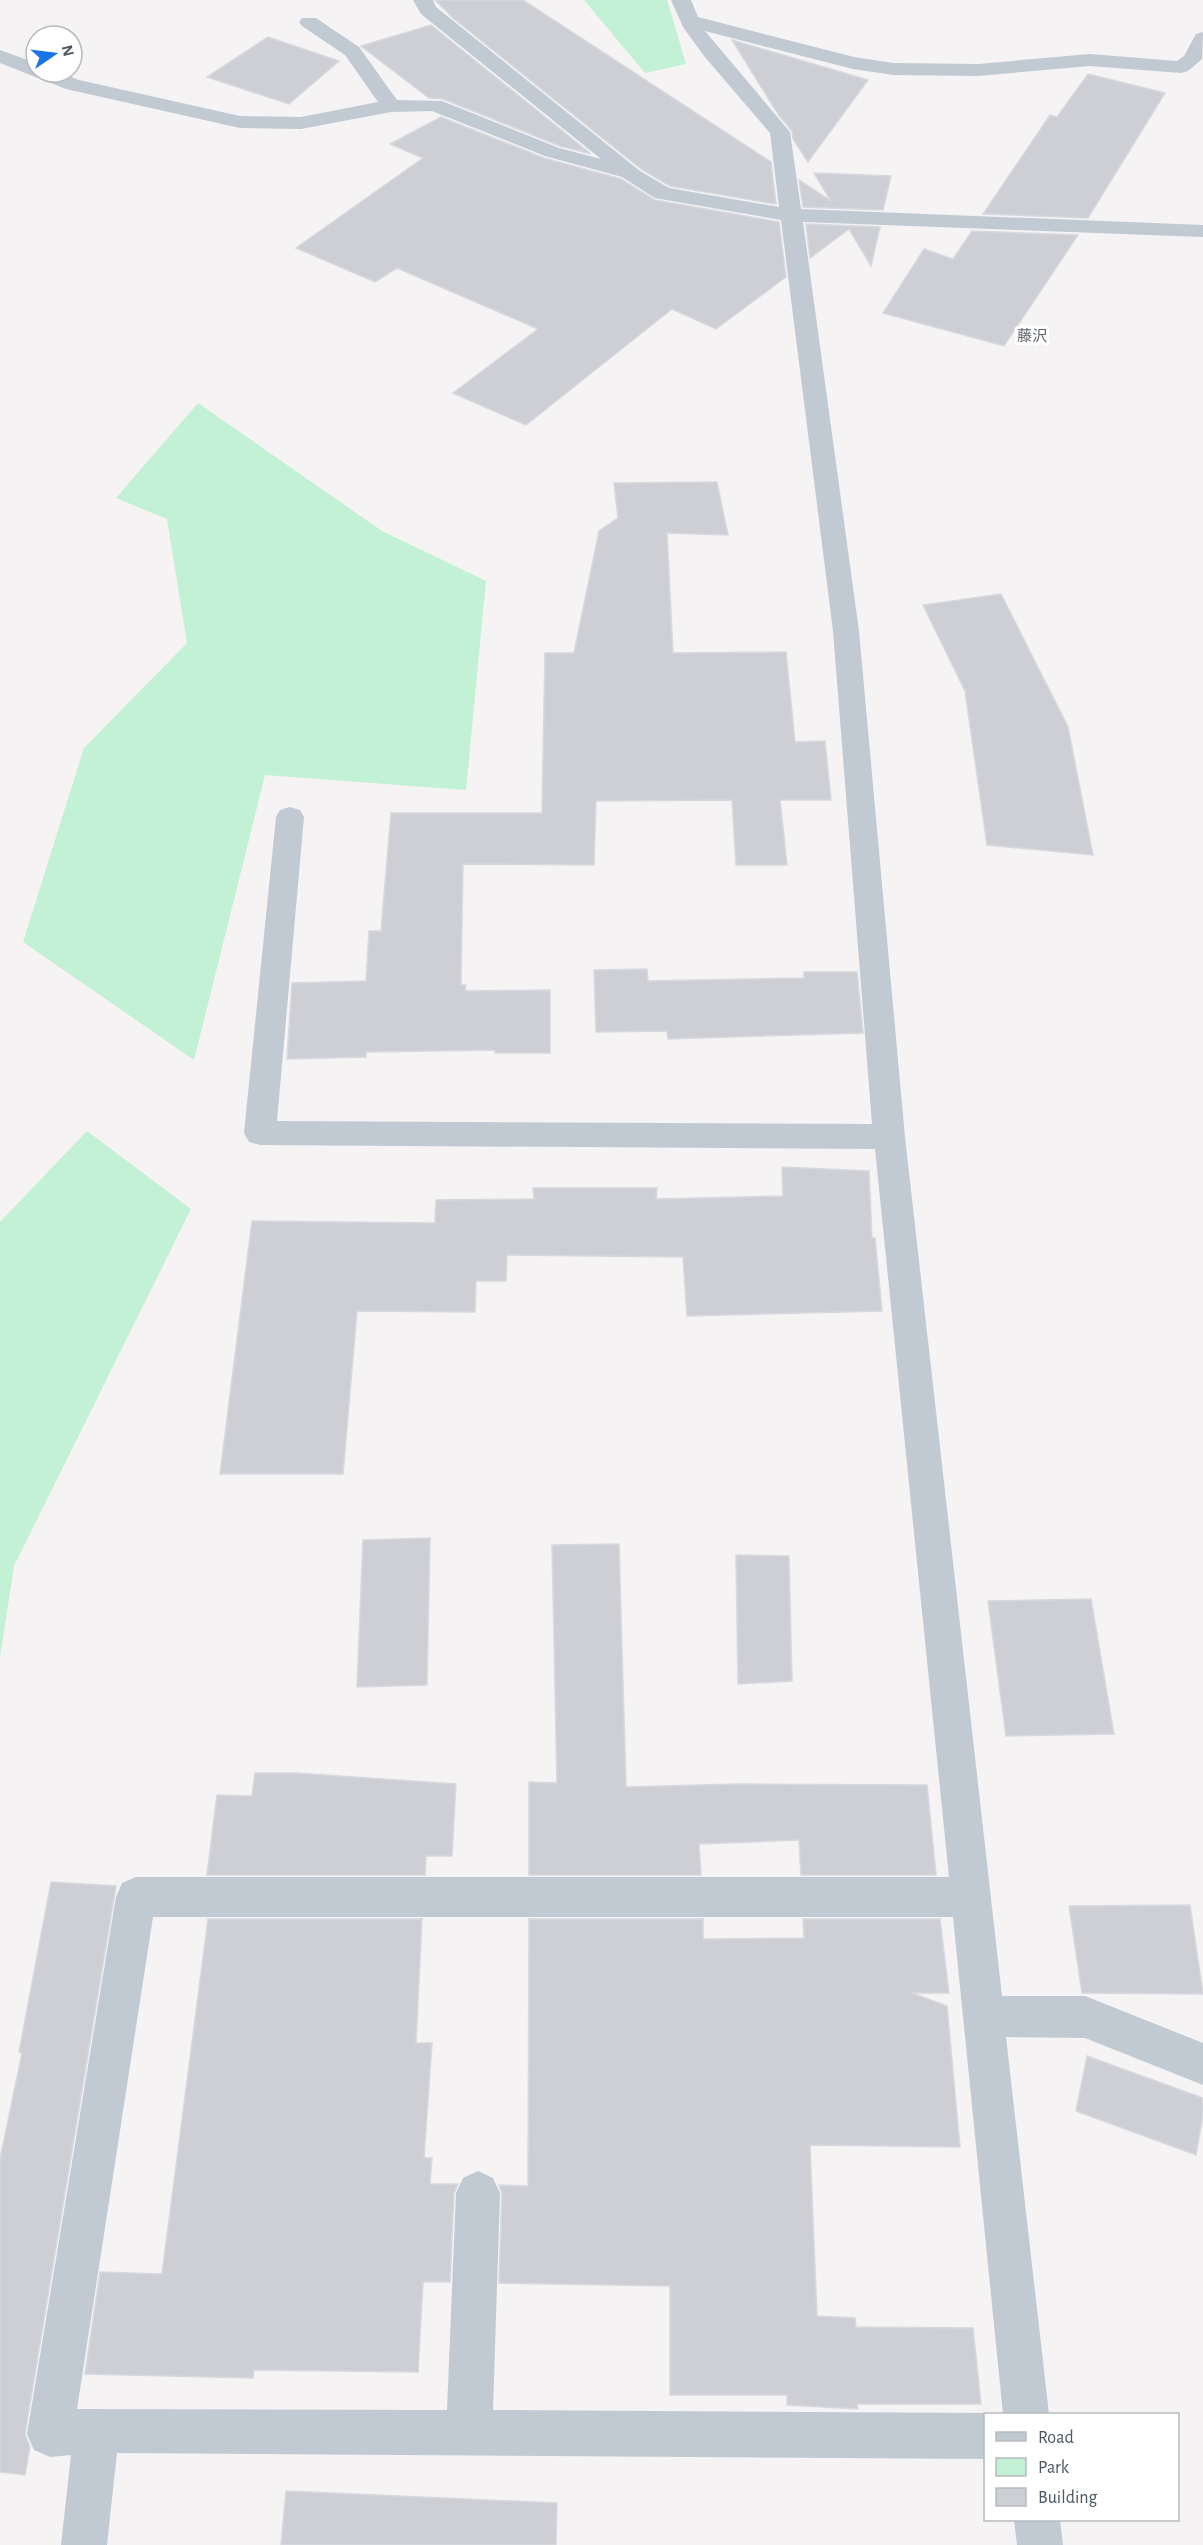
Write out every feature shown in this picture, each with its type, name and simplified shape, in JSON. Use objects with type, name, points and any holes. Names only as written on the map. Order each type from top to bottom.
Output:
[{"type":"street","points":[[423,0],[428,10],[633,175],[663,193],[791,215],[1203,231]]},
{"type":"street","points":[[681,0],[691,21],[711,52],[780,132],[846,631],[889,1137],[1026,2413]]},
{"type":"street","points":[[691,21],[853,63],[893,69],[978,70],[1090,60],[1181,67],[1192,59],[1203,38]]},
{"type":"street","points":[[309,22],[352,51],[391,106]]},
{"type":"street","points":[[0,56],[24,65]]},
{"type":"street","points":[[71,84],[240,122],[302,123],[391,106],[435,105],[552,152],[633,175]]},
{"type":"street","points":[[290,817],[260,1133],[889,1137]]},
{"type":"street","points":[[969,1897],[135,1897],[50,2434],[97,2430],[984,2436]]},
{"type":"street","points":[[983,2016],[1085,2017],[1203,2064]]},
{"type":"street","points":[[469,2433],[478,2193]]},
{"type":"street","points":[[84,2545],[97,2430]]},
{"type":"street","points":[[1037,2521],[1040,2545]]},
{"type":"green space","points":[[584,0],[667,0],[686,64],[645,73]]},
{"type":"green space","points":[[198,403],[382,531],[486,581],[466,790],[265,775],[194,1060],[23,942],[84,748],[187,643],[167,519],[116,498]]},
{"type":"green space","points":[[87,1131],[191,1209],[14,1566],[0,1657],[0,1222]]},
{"type":"building","points":[[435,0],[523,0],[771,162],[776,204],[670,186],[641,169],[453,18]]},
{"type":"building","points":[[431,25],[591,154],[560,146],[443,99],[429,98],[361,46]]},
{"type":"building","points":[[268,37],[339,61],[289,104],[207,77]]},
{"type":"building","points":[[732,40],[868,80],[808,162],[793,139],[792,131],[778,114]]},
{"type":"building","points":[[1088,74],[1165,93],[1088,218],[983,214],[1050,115],[1057,117]]},
{"type":"building","points":[[441,117],[544,158],[621,179],[655,200],[779,222],[786,277],[716,329],[672,309],[526,425],[453,393],[538,329],[397,268],[375,282],[296,248],[423,158],[390,144]]},
{"type":"building","points":[[814,173],[891,176],[883,210],[803,207],[799,180],[831,201]]},
{"type":"building","points":[[806,224],[880,227],[871,266],[849,229],[810,258]]},
{"type":"building","points":[[972,231],[1078,235],[1004,346],[883,313],[924,249],[953,259]]},
{"type":"building","points":[[717,482],[728,535],[667,533],[673,653],[786,652],[795,742],[825,741],[831,800],[780,800],[787,865],[736,865],[732,800],[596,801],[594,865],[463,864],[461,985],[466,985],[465,991],[550,990],[550,1053],[495,1053],[495,1050],[366,1052],[366,1057],[287,1059],[292,983],[366,981],[369,931],[381,931],[391,813],[542,813],[545,653],[574,653],[599,531],[618,518],[614,483]]},
{"type":"building","points":[[1001,594],[1068,727],[1093,855],[987,845],[965,691],[923,605]]},
{"type":"building","points":[[647,969],[648,981],[804,978],[804,972],[857,972],[863,1033],[668,1039],[667,1031],[596,1032],[594,970]]},
{"type":"building","points":[[782,1167],[869,1171],[872,1238],[875,1238],[882,1311],[687,1316],[683,1257],[507,1255],[506,1281],[476,1281],[475,1312],[357,1311],[343,1474],[220,1474],[252,1221],[435,1223],[436,1200],[534,1199],[533,1188],[657,1188],[656,1199],[783,1196]]},
{"type":"building","points":[[430,1538],[427,1685],[357,1687],[363,1540]]},
{"type":"building","points":[[619,1544],[626,1787],[738,1784],[927,1785],[936,1875],[801,1875],[799,1840],[699,1844],[701,1875],[529,1875],[529,1782],[557,1783],[552,1545]]},
{"type":"building","points":[[736,1555],[789,1556],[792,1681],[738,1684]]},
{"type":"building","points":[[1091,1599],[1114,1734],[1006,1736],[988,1601]]},
{"type":"building","points":[[255,1773],[296,1773],[456,1784],[452,1856],[426,1856],[425,1875],[207,1875],[217,1795],[252,1796]]},
{"type":"building","points":[[51,1882],[116,1886],[25,2434],[30,2447],[25,2475],[0,2472],[0,2159],[22,2053],[19,2052]]},
{"type":"building","points":[[1190,1905],[1203,1994],[1082,1993],[1069,1906]]},
{"type":"building","points":[[208,1919],[422,1919],[416,2043],[432,2043],[424,2158],[432,2158],[430,2184],[458,2184],[454,2193],[450,2282],[423,2282],[418,2372],[254,2370],[253,2378],[85,2374],[100,2272],[162,2274]]},
{"type":"building","points":[[529,1919],[703,1919],[703,1939],[804,1938],[803,1919],[940,1919],[949,1993],[912,1993],[947,2006],[960,2147],[810,2145],[817,2316],[855,2318],[856,2327],[973,2328],[981,2404],[857,2404],[858,2409],[787,2405],[787,2395],[670,2395],[670,2286],[499,2283],[502,2193],[499,2185],[528,2186]]},
{"type":"building","points":[[1087,2056],[1203,2098],[1203,2115],[1196,2155],[1076,2111]]},
{"type":"building","points":[[286,2491],[557,2503],[556,2545],[281,2545]]},
{"type":"district","name":"藤沢","points":[[1032,336]]}]
